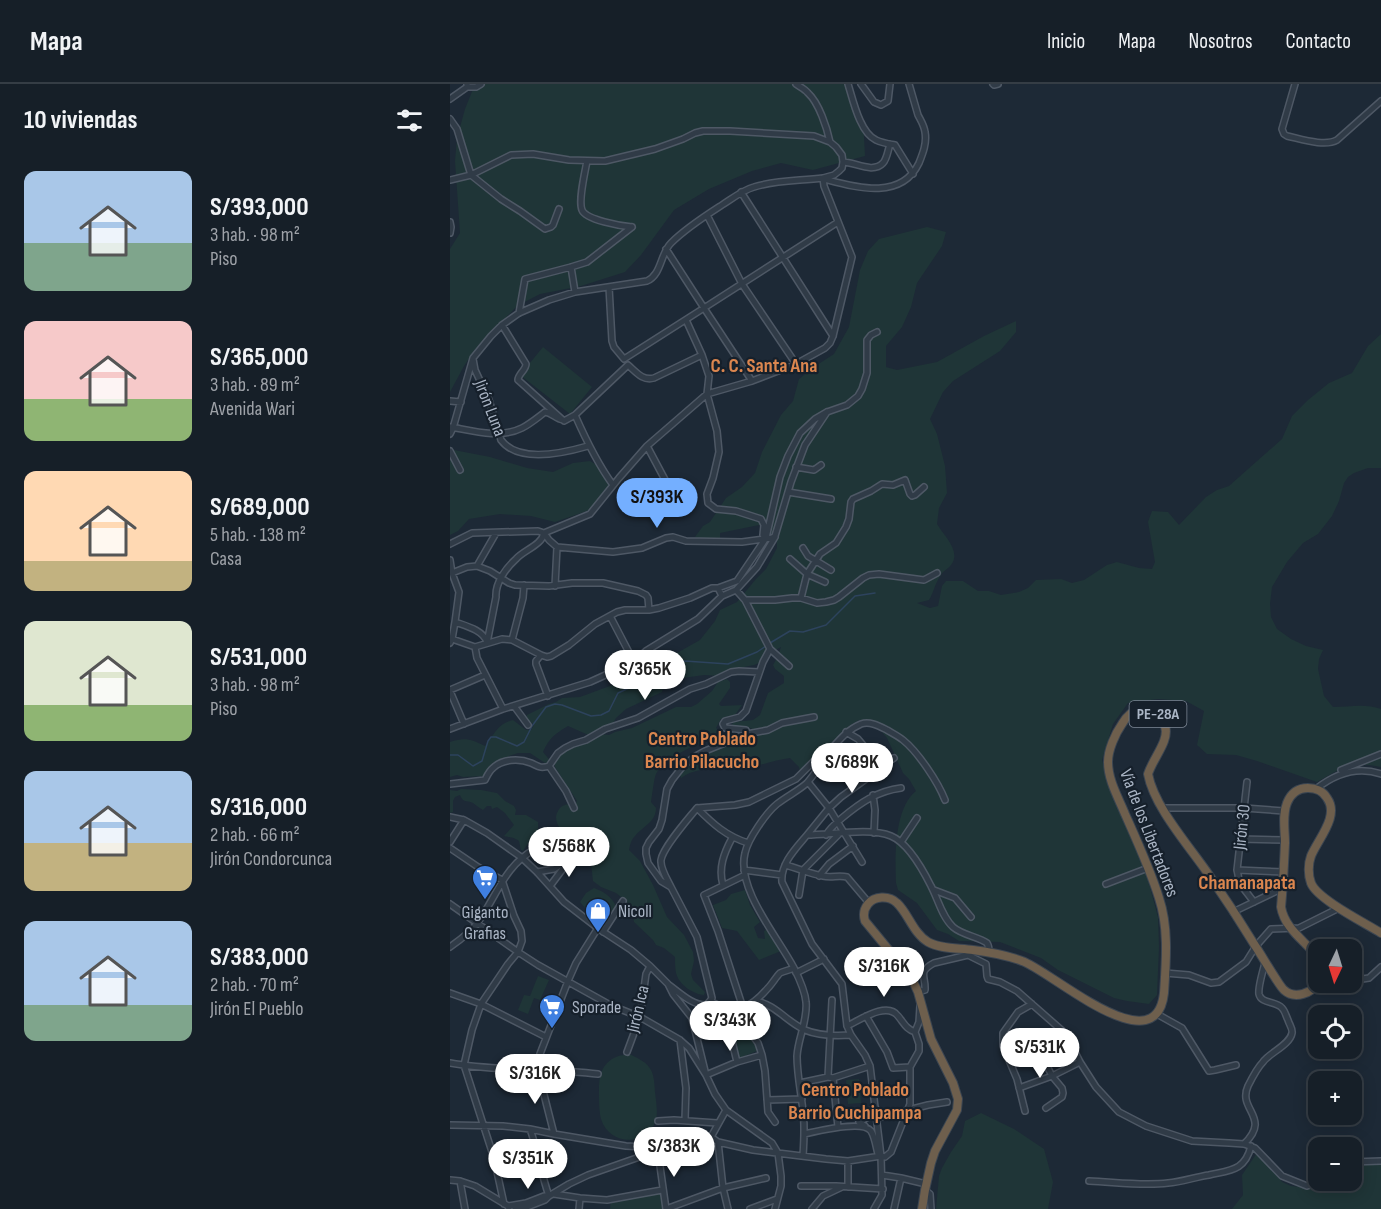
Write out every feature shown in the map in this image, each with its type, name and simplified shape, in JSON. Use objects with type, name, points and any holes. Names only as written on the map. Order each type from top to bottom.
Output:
[{"type":"highway","name":"Vía de los Libertadores","points":[[1157,1014],[1162,1004],[1166,926],[1160,898],[1115,791],[1109,775],[1108,763],[1108,755],[1120,726],[1126,717],[1141,709],[1159,714],[1165,725],[1164,741],[1149,774],[1153,790],[1163,808],[1285,991],[1297,994],[1308,992]]},
{"type":"highway","points":[[1308,948],[1290,929],[1282,913],[1284,811],[1296,790],[1303,788],[1316,789],[1325,794],[1332,809],[1311,858],[1309,866],[1311,883],[1318,894],[1381,933]]},
{"type":"highway","points":[[922,1209],[925,1187],[935,1151],[957,1110],[958,1099],[953,1083],[931,1039],[911,977],[863,917],[873,899],[889,898],[897,902],[917,933],[927,942],[971,952],[989,952],[1024,961],[1104,1011],[1122,1018],[1143,1019],[1157,1014]]},
{"type":"street","points":[[450,99],[467,85],[476,87],[481,84]]},
{"type":"street","points":[[796,84],[814,99],[830,142]]},
{"type":"street","points":[[848,84],[859,120],[870,136],[878,141],[895,145],[913,174]]},
{"type":"street","points":[[861,84],[874,102],[881,105],[888,101],[890,84]]},
{"type":"street","points":[[823,178],[857,187],[881,189],[893,186],[913,174],[923,153],[926,134],[909,84]]},
{"type":"street","points":[[993,84],[998,84]]},
{"type":"street","points":[[1295,84],[1282,129],[1284,134],[1326,144],[1332,143],[1381,101]]},
{"type":"street","points":[[450,119],[457,129],[471,175],[501,200],[545,229],[552,227],[559,209]]},
{"type":"street","points":[[450,180],[471,175],[511,155],[533,154],[605,161],[655,149],[703,131],[814,136],[836,147],[842,155],[843,162],[839,171],[834,175],[766,184],[741,192],[685,230],[666,249],[652,278],[575,292],[519,313],[502,325],[473,358],[450,434]]},
{"type":"street","points":[[843,162],[876,167],[883,164],[890,144]]},
{"type":"street","points":[[519,313],[525,279],[587,262],[632,227],[593,218],[583,212],[582,195],[587,161]]},
{"type":"street","points":[[544,533],[590,514],[647,446],[707,394],[752,381],[796,364],[830,343],[852,257],[824,186],[823,178]]},
{"type":"street","points":[[741,192],[833,336]]},
{"type":"street","points":[[707,215],[742,284],[796,364]]},
{"type":"street","points":[[450,222],[450,233]]},
{"type":"street","points":[[624,359],[838,222]]},
{"type":"street","points":[[666,249],[752,381]]},
{"type":"street","points":[[571,267],[575,292]]},
{"type":"street","points":[[609,287],[614,347],[642,378],[654,378],[702,355]]},
{"type":"street","points":[[686,320],[709,376],[707,394],[717,431],[719,452],[714,478],[707,494],[708,503],[716,509],[736,511],[760,519],[764,525],[763,535],[766,538]]},
{"type":"street","points":[[502,325],[526,364],[518,377],[519,381],[564,420]]},
{"type":"street","points":[[450,560],[451,572],[459,592],[451,641],[475,647],[502,639],[512,640],[547,657],[557,654],[595,624],[617,612],[649,610],[676,603],[712,588],[737,581],[766,538],[780,477],[800,433],[815,418],[847,405],[858,396],[867,373],[867,340],[877,332]]},
{"type":"street","name":"Jirón Luna","points":[[473,358],[475,370],[489,400],[504,444],[511,449],[534,454],[551,454],[588,446]]},
{"type":"street","points":[[452,427],[500,434],[522,428],[545,412],[564,420],[576,415],[628,365]]},
{"type":"street","points":[[450,401],[461,402]]},
{"type":"street","points":[[450,729],[502,709],[590,682],[634,662],[646,651],[698,619],[722,596],[736,590],[758,567],[775,536],[796,467],[810,435],[827,412]]},
{"type":"street","points":[[576,415],[588,446],[613,485]]},
{"type":"street","points":[[647,446],[671,491]]},
{"type":"street","points":[[450,451],[460,470]]},
{"type":"street","points":[[796,467],[814,470],[821,465]]},
{"type":"street","points":[[801,598],[807,574],[820,554],[836,543],[846,527],[853,499],[882,484],[893,485],[905,480],[912,496],[924,487]]},
{"type":"street","points":[[788,492],[831,499]]},
{"type":"street","points":[[450,544],[472,533],[538,531],[544,533],[557,547],[613,552],[642,548],[673,537],[686,541],[742,542],[775,536]]},
{"type":"street","points":[[477,566],[496,533]]},
{"type":"street","points":[[487,643],[496,591],[501,578],[516,559],[542,540],[544,533]]},
{"type":"street","points":[[555,586],[557,547]]},
{"type":"street","points":[[802,548],[816,562],[831,570]]},
{"type":"street","points":[[790,559],[807,574],[825,582]]},
{"type":"street","points":[[451,572],[477,566],[509,583],[555,586],[588,582],[603,583],[646,595],[649,610]]},
{"type":"street","points":[[745,600],[801,598],[817,603],[834,600],[869,575],[879,574],[924,580],[936,573]]},
{"type":"street","points":[[512,640],[524,585]]},
{"type":"street","points":[[718,588],[722,596]]},
{"type":"street","points":[[736,590],[745,600],[770,649],[789,666]]},
{"type":"street","points":[[610,616],[634,662]]},
{"type":"street","points":[[455,622],[481,633],[485,636],[487,643]]},
{"type":"street","points":[[475,647],[477,658],[502,709]]},
{"type":"street","points":[[747,734],[746,730],[725,728],[723,724],[725,721],[740,717],[746,711],[759,672],[770,649]]},
{"type":"street","points":[[541,655],[536,664],[548,696]]},
{"type":"street","points":[[450,784],[485,780],[495,766],[510,760],[520,760],[540,768],[549,766],[558,753],[565,748],[605,729],[638,718],[690,689],[730,672],[759,672]]},
{"type":"street","points":[[464,724],[450,690],[485,675]]},
{"type":"street","points":[[514,706],[528,725]]},
{"type":"street","points":[[671,887],[661,881],[648,863],[645,854],[649,842],[663,820],[667,789],[683,766],[705,751],[747,734],[768,730],[782,723],[814,717]]},
{"type":"street","points":[[803,1156],[802,1099],[797,1056],[806,1003],[803,988],[795,970],[754,902],[745,872],[744,853],[750,838],[777,804],[808,782],[824,761],[825,756],[846,732],[863,723],[878,725],[903,740],[939,786],[945,800]]},
{"type":"street","points":[[846,732],[858,739],[881,766]]},
{"type":"street","points":[[1335,777],[1340,770],[1381,754]]},
{"type":"street","points":[[709,1003],[712,998],[698,938],[662,867],[663,856],[675,835],[698,808],[749,802],[790,782],[802,774],[819,756],[825,756],[855,787]]},
{"type":"street","points":[[885,1209],[876,1206],[883,1189],[870,1066],[847,1026],[842,984],[812,944],[783,882],[782,875],[785,865],[796,848],[829,808],[894,758]]},
{"type":"street","points":[[549,766],[566,791],[574,808]]},
{"type":"street","points":[[1316,789],[1325,781],[1348,771],[1381,774]]},
{"type":"street","points":[[808,782],[838,821],[862,862]]},
{"type":"street","name":"Jirón 30","points":[[1247,782],[1237,870],[1240,884],[1254,902]]},
{"type":"street","points":[[826,835],[838,821],[860,803],[873,795],[901,788]]},
{"type":"street","points":[[873,795],[874,833]]},
{"type":"street","points":[[698,808],[713,825],[732,838],[748,843]]},
{"type":"street","points":[[1163,808],[1244,808],[1284,811]]},
{"type":"street","points":[[450,817],[464,820],[521,857],[564,902],[601,931],[631,950],[668,984],[695,1004],[709,1003],[722,1008],[743,1008],[756,1001],[780,973],[824,959]]},
{"type":"street","points":[[901,842],[917,818]]},
{"type":"street","points":[[450,842],[464,820]]},
{"type":"street","points":[[799,895],[803,870],[843,833]]},
{"type":"street","points":[[807,835],[874,833],[890,835],[901,842],[923,870],[953,927],[986,943],[989,946],[989,952]]},
{"type":"street","points":[[723,885],[720,872],[722,858],[732,838]]},
{"type":"street","points":[[1240,839],[1285,840]]},
{"type":"street","points":[[450,946],[478,922],[502,880],[521,857],[545,845],[563,850],[568,855],[568,859],[550,886]]},
{"type":"street","points":[[819,876],[829,864],[852,846]]},
{"type":"street","points":[[450,848],[502,880],[521,931],[522,940],[518,952],[481,1004],[472,1029],[464,1065],[507,1206]]},
{"type":"street","points":[[537,872],[554,870],[568,859]]},
{"type":"street","points":[[785,865],[819,876],[847,877],[869,903]]},
{"type":"street","points":[[1106,884],[1148,868]]},
{"type":"street","points":[[1237,870],[1284,872]]},
{"type":"street","points":[[743,1008],[704,895],[745,872],[782,875]]},
{"type":"street","points":[[1233,912],[1283,888]]},
{"type":"street","points":[[934,890],[955,898],[971,917]]},
{"type":"street","points":[[554,1134],[538,1071],[540,1054],[576,963],[596,931],[601,931],[623,901]]},
{"type":"street","points":[[450,904],[518,952],[610,1005],[640,1017],[680,1040],[689,1048],[706,1075]]},
{"type":"street","points":[[1165,973],[1189,975],[1207,983],[1215,983],[1223,980],[1246,962],[1271,929],[1299,928],[1339,908]]},
{"type":"street","points":[[711,1137],[718,1142],[753,1150],[803,1156],[848,1161],[885,1157],[891,1152],[910,1104],[910,1067],[920,1051],[915,1032],[919,1022],[919,997],[926,988],[924,971],[934,963],[971,952],[986,964],[988,978],[1017,991],[1066,1034],[1096,1087],[1119,1112],[1146,1126],[1192,1141],[1251,1146],[1261,1153],[1282,1176],[1308,1186]]},
{"type":"street","points":[[1244,1144],[1252,1137],[1256,1126],[1247,1101],[1248,1087],[1263,1060],[1282,1046],[1292,1033],[1284,1010],[1277,1004],[1261,999],[1259,994],[1265,963]]},
{"type":"street","name":"Jirón Ica","points":[[627,1052],[640,1017],[646,974],[650,966]]},
{"type":"street","points":[[1362,979],[1369,978],[1381,967]]},
{"type":"street","points":[[668,984],[692,1018],[706,1075],[714,1094],[726,1110],[772,1143],[778,1153],[781,1186],[776,1206],[750,1209]]},
{"type":"street","points":[[450,993],[481,1004],[546,1037]]},
{"type":"street","points":[[832,1000],[831,1077],[838,1127]]},
{"type":"street","points":[[756,1001],[764,1003],[802,1028],[813,1032],[851,1035]]},
{"type":"street","points":[[709,1003],[740,1018],[758,1042],[765,1071],[768,1112],[775,1122]]},
{"type":"street","points":[[1024,1111],[1017,1079],[1003,1046],[1003,1033],[1018,1012],[1032,1004]]},
{"type":"street","points":[[847,1026],[863,1017],[891,1010],[897,1013],[908,1029],[915,1032]]},
{"type":"street","points":[[857,1011],[887,1052],[894,1068],[910,1067]]},
{"type":"street","points":[[725,1012],[737,1062]]},
{"type":"street","points":[[1157,1014],[1182,1028],[1209,1071],[1236,1065]]},
{"type":"street","points":[[1046,1108],[1063,1095],[1062,1088],[1052,1076],[1038,1048],[1066,1034]]},
{"type":"street","points":[[680,1040],[686,1088],[685,1120]]},
{"type":"street","points":[[706,1075],[737,1062],[762,1055]]},
{"type":"street","points":[[450,1062],[464,1065],[598,1074]]},
{"type":"street","points":[[1019,1088],[1052,1076],[1080,1062]]},
{"type":"street","points":[[800,1083],[870,1066]]},
{"type":"street","points":[[767,1100],[802,1099]]},
{"type":"street","points":[[877,1118],[947,1102]]},
{"type":"street","points":[[876,1110],[872,1109],[869,1117],[859,1122],[871,1131],[880,1156]]},
{"type":"street","points":[[515,1209],[546,1200],[569,1184],[588,1175],[658,1152],[686,1149],[704,1142],[711,1137],[726,1110]]},
{"type":"street","points":[[658,1121],[685,1120],[717,1124]]},
{"type":"street","points":[[450,1125],[530,1129],[626,1146],[644,1147],[658,1152]]},
{"type":"street","points":[[804,1134],[838,1127],[866,1127]]},
{"type":"street","points":[[530,1129],[540,1161],[543,1182],[551,1195]]},
{"type":"street","points":[[718,1142],[723,1188],[728,1209]]},
{"type":"street","points":[[1089,1181],[1165,1184],[1227,1172],[1242,1165],[1251,1146]]},
{"type":"street","points":[[658,1152],[666,1209],[723,1188],[766,1178]]},
{"type":"street","points":[[845,1187],[848,1161]]},
{"type":"street","points":[[1362,1162],[1381,1161]]},
{"type":"street","points":[[882,1175],[901,1178],[925,1187],[930,1194],[931,1209]]},
{"type":"street","points":[[894,1209],[901,1178]]},
{"type":"street","points":[[450,1180],[475,1186],[507,1206],[551,1195],[607,1200],[662,1190]]},
{"type":"street","points":[[460,1181],[465,1209]]},
{"type":"street","points":[[801,1186],[883,1189]]},
{"type":"street","points":[[812,1209],[823,1196],[845,1187]]},
{"type":"street","points":[[579,1209],[580,1198]]},
{"type":"street","points":[[607,1200],[607,1209]]},
{"type":"green space","points":[[475,84],[848,84],[863,118],[865,156],[813,170],[781,163],[752,171],[709,189],[674,210],[641,255],[625,272],[581,286],[540,294],[517,306],[474,351],[450,392],[450,249],[460,233],[455,161],[457,138]]},
{"type":"green space","points":[[927,227],[946,232],[942,246],[917,283],[911,307],[902,327],[886,346],[886,367],[897,370],[937,362],[1016,321],[1016,332],[1000,351],[953,381],[943,392],[930,419],[937,434],[945,466],[947,493],[939,508],[937,524],[953,549],[954,560],[939,578],[929,600],[917,603],[930,608],[938,606],[942,586],[946,581],[963,581],[978,591],[989,591],[1001,595],[1019,592],[1028,588],[1036,580],[1061,579],[1072,583],[1084,580],[1107,565],[1117,562],[1152,569],[1155,562],[1148,522],[1152,511],[1168,512],[1179,525],[1206,497],[1229,486],[1282,439],[1292,416],[1308,400],[1329,383],[1352,373],[1368,346],[1381,334],[1381,468],[1368,468],[1348,477],[1332,516],[1318,534],[1303,543],[1287,562],[1272,587],[1270,604],[1271,617],[1277,629],[1306,646],[1323,650],[1318,669],[1324,696],[1333,707],[1363,706],[1381,709],[1381,767],[1354,765],[1317,782],[1236,755],[1207,754],[1197,745],[1204,711],[1186,701],[1158,699],[1128,703],[1113,724],[1102,760],[1110,787],[1147,876],[1158,917],[1157,995],[1149,1004],[1114,998],[1058,970],[1041,958],[1000,942],[959,941],[937,930],[917,903],[898,890],[896,883],[897,834],[903,809],[916,791],[903,773],[887,738],[873,721],[859,720],[849,726],[830,751],[818,756],[801,775],[799,767],[790,758],[747,768],[705,769],[681,778],[680,775],[687,766],[701,755],[742,740],[758,737],[754,730],[732,724],[753,720],[760,715],[768,693],[784,683],[784,676],[773,665],[781,647],[769,653],[764,661],[730,670],[720,676],[704,675],[676,679],[664,685],[662,692],[626,709],[612,725],[593,737],[568,726],[559,731],[545,747],[543,752],[552,763],[548,765],[530,753],[518,753],[509,756],[484,776],[450,777],[450,742],[468,740],[485,746],[503,724],[513,720],[526,730],[531,730],[534,725],[526,718],[527,715],[562,698],[580,697],[618,683],[627,683],[643,676],[654,675],[668,658],[700,640],[715,621],[720,610],[737,602],[766,569],[777,548],[777,541],[773,535],[759,525],[720,533],[720,539],[695,537],[703,526],[710,522],[726,498],[742,487],[755,473],[762,452],[781,415],[793,401],[799,379],[834,354],[849,327],[860,270],[868,251],[879,239]]},
{"type":"green space","points":[[543,347],[592,387],[570,414],[520,375]]},
{"type":"green space","points":[[454,450],[553,472],[573,463],[590,461],[600,467],[612,482],[604,498],[587,511],[555,522],[531,516],[500,514],[469,519],[458,531],[450,535],[450,452]]},
{"type":"green space","points":[[727,679],[730,682],[730,688],[719,704],[721,706],[742,705],[735,715],[721,719],[716,728],[724,733],[680,753],[660,769],[655,776],[651,802],[656,808],[654,817],[638,832],[629,850],[640,861],[667,917],[684,935],[693,952],[694,961],[691,974],[693,980],[705,992],[704,995],[691,991],[683,985],[676,973],[675,957],[656,945],[634,922],[632,912],[625,900],[593,881],[591,863],[587,856],[558,825],[556,818],[559,809],[565,805],[575,804],[577,801],[554,762],[562,753],[587,743],[600,734],[609,735],[632,728],[676,707],[691,707],[712,691],[718,682]]},
{"type":"green space","points":[[450,790],[497,793],[514,806],[515,815],[526,815],[538,822],[538,832],[543,839],[537,844],[529,842],[523,851],[521,850],[519,841],[504,836],[514,825],[505,813],[497,807],[492,809],[491,806],[483,810],[464,800],[460,795],[455,797],[453,812],[450,813]]},
{"type":"green space","points":[[594,888],[607,895],[616,906],[608,921],[586,909],[580,902],[586,893]]},
{"type":"green space","points":[[745,890],[750,905],[760,922],[754,927],[758,938],[765,939],[764,931],[768,929],[781,951],[759,960],[737,931],[722,928],[713,905],[726,900],[731,894]]},
{"type":"green space","points":[[538,976],[549,980],[540,1000],[534,998],[528,1014],[518,1010],[524,995],[530,996]]},
{"type":"green space","points":[[740,1024],[754,1038],[757,1051],[737,1059],[731,1025]]},
{"type":"green space","points":[[629,1054],[650,1068],[657,1114],[651,1129],[645,1135],[628,1140],[612,1134],[605,1128],[600,1116],[599,1091],[600,1075],[607,1063],[618,1056]]},
{"type":"green space","points":[[859,1079],[861,1103],[848,1104],[846,1080]]},
{"type":"green space","points":[[981,1113],[1014,1129],[1044,1149],[1053,1182],[1048,1209],[936,1209],[939,1176],[942,1168],[962,1136],[965,1121]]},
{"type":"green space","points":[[1259,1150],[1282,1182],[1291,1186],[1308,1188],[1308,1191],[1362,1191],[1362,1164],[1381,1163],[1381,1209],[1232,1209],[1243,1195],[1242,1175]]},
{"type":"green space","points":[[660,1192],[664,1209],[610,1209],[611,1200]]},
{"type":"waterway","points":[[770,643],[790,631],[803,632],[826,625],[855,596],[875,593]]},
{"type":"waterway","points":[[450,755],[458,755],[473,766],[482,761],[491,737],[517,746],[524,742],[546,707],[555,704],[562,705],[591,716],[601,715],[609,711],[618,693],[651,678],[674,664],[685,661],[728,664],[766,646]]},
{"type":"place","name":"Giganto Grafias","points":[[485,901]]},
{"type":"place","name":"Nicoll","points":[[598,934]]},
{"type":"place","name":"Sporade","points":[[552,1030]]},
{"type":"district","name":"C. C. Santa Ana","points":[[764,366]]},
{"type":"district","name":"Centro Poblado Barrio Pilacucho","points":[[702,750]]},
{"type":"district","name":"Chamanapata","points":[[1247,883]]},
{"type":"district","name":"Centro Poblado Barrio Cuchipampa","points":[[855,1102]]}]
